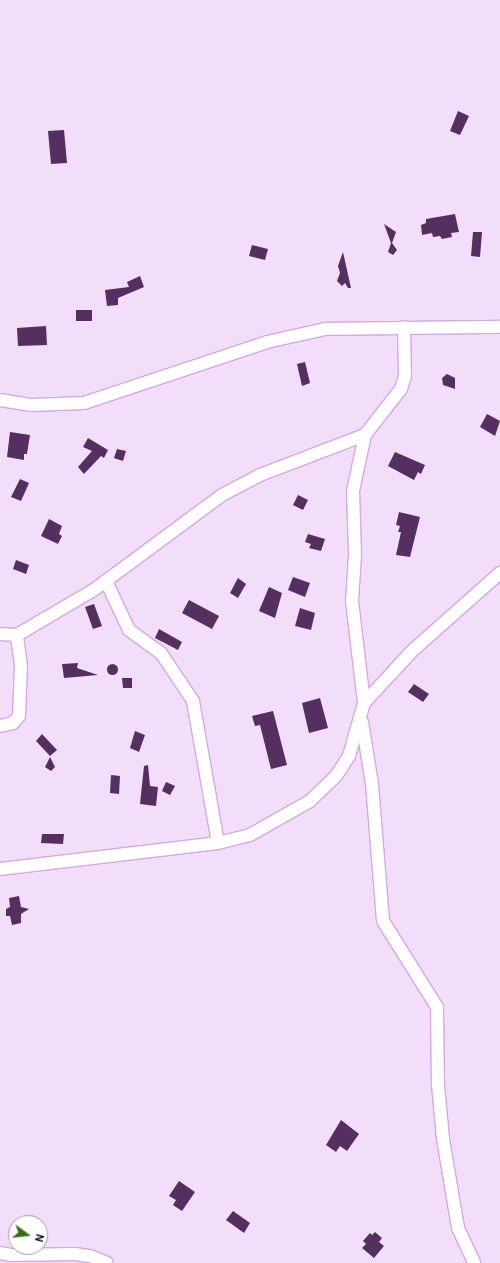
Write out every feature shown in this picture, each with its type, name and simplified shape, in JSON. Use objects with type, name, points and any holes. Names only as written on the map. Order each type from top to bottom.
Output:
[{"type":"street","points":[[0,869],[218,843],[250,835],[310,801],[336,776],[349,756],[364,703],[352,601],[355,554],[353,491],[365,436],[401,389],[405,376],[404,327]]},
{"type":"street","points":[[0,400],[31,405],[84,403],[295,335],[325,330],[404,327],[500,327]]},
{"type":"street","points":[[0,634],[17,635],[106,581],[222,495],[260,475],[365,436]]},
{"type":"street","points":[[364,703],[412,652],[500,573]]},
{"type":"street","points":[[106,581],[129,630],[161,654],[193,700],[218,843]]},
{"type":"street","points":[[0,726],[13,723],[19,716],[21,665],[17,635]]},
{"type":"street","points":[[361,716],[372,784],[383,921],[437,1008],[438,1086],[443,1139],[458,1228],[474,1263]]},
{"type":"street","points":[[0,1253],[11,1255],[75,1254],[90,1256],[107,1263]]},
{"type":"building","points":[[458,111],[469,116],[460,135],[450,131]]},
{"type":"building","points":[[64,130],[67,163],[51,164],[48,131]]},
{"type":"building","points":[[455,214],[459,232],[451,233],[452,237],[442,239],[440,236],[433,237],[432,233],[422,235],[421,225],[426,223],[426,219]]},
{"type":"building","points":[[384,224],[396,232],[392,243],[397,250],[393,255],[388,252],[391,243]]},
{"type":"building","points":[[473,232],[482,232],[480,257],[471,256]]},
{"type":"building","points":[[252,245],[268,249],[265,260],[249,256]]},
{"type":"building","points":[[343,252],[351,288],[348,288],[345,283],[342,286],[337,281],[340,273],[338,266]]},
{"type":"building","points":[[140,276],[144,287],[118,298],[118,305],[107,306],[105,290],[129,287],[127,282]]},
{"type":"building","points":[[76,310],[92,310],[92,321],[76,321]]},
{"type":"building","points":[[46,326],[47,345],[18,346],[17,328]]},
{"type":"building","points":[[305,362],[310,383],[302,386],[297,364]]},
{"type":"building","points":[[447,374],[455,378],[455,389],[443,385],[442,378]]},
{"type":"building","points":[[487,414],[500,421],[495,436],[480,427]]},
{"type":"building","points":[[10,432],[30,435],[27,454],[24,454],[24,460],[7,457]]},
{"type":"building","points":[[88,438],[108,450],[104,458],[101,456],[84,474],[78,467],[92,451],[83,447]]},
{"type":"building","points":[[117,449],[126,451],[123,461],[114,458]]},
{"type":"building","points":[[395,452],[425,465],[421,474],[418,472],[414,480],[388,466]]},
{"type":"building","points":[[20,479],[29,483],[21,501],[11,497]]},
{"type":"building","points":[[298,495],[308,500],[303,510],[293,505]]},
{"type":"building","points":[[399,512],[420,517],[410,557],[396,555],[401,532],[398,532],[400,526],[396,525]]},
{"type":"building","points":[[49,519],[62,526],[59,534],[62,536],[58,544],[41,536]]},
{"type":"building","points":[[308,534],[325,539],[321,551],[309,548],[311,544],[305,542]]},
{"type":"building","points":[[16,560],[29,565],[26,574],[13,569]]},
{"type":"building","points":[[293,577],[310,583],[305,597],[288,590]]},
{"type":"building","points":[[238,578],[246,584],[238,598],[230,593]]},
{"type":"building","points":[[269,587],[282,593],[275,618],[259,611]]},
{"type":"building","points":[[189,600],[219,616],[212,629],[182,613]]},
{"type":"building","points":[[94,604],[102,626],[93,629],[85,607]]},
{"type":"building","points":[[300,608],[315,613],[311,630],[295,626]]},
{"type":"building","points":[[159,629],[182,642],[178,650],[155,638]]},
{"type":"building","points":[[78,663],[77,668],[98,675],[64,678],[62,664]]},
{"type":"building","points":[[110,664],[114,664],[116,665],[116,673],[110,674],[107,671],[107,667]]},
{"type":"building","points":[[122,678],[132,678],[132,688],[123,688]]},
{"type":"building","points":[[414,684],[429,694],[423,702],[408,692]]},
{"type":"building","points":[[320,698],[328,728],[309,733],[302,703]]},
{"type":"building","points":[[273,711],[287,765],[271,769],[260,725],[255,726],[252,716]]},
{"type":"building","points":[[135,731],[145,735],[139,752],[130,748]]},
{"type":"building","points":[[42,734],[57,750],[50,756],[36,741]]},
{"type":"building","points":[[50,757],[55,767],[51,771],[45,767]]},
{"type":"building","points":[[148,765],[150,786],[158,787],[156,806],[140,804],[144,766]]},
{"type":"building","points":[[111,775],[120,776],[119,794],[110,793]]},
{"type":"building","points":[[166,782],[175,786],[170,795],[162,791]]},
{"type":"building","points":[[42,834],[64,834],[63,844],[41,843]]},
{"type":"building","points":[[19,896],[21,907],[29,909],[21,914],[21,923],[12,925],[10,916],[6,916],[6,909],[10,907],[9,898]]},
{"type":"building","points":[[341,1120],[359,1134],[347,1151],[340,1146],[336,1152],[326,1145]]},
{"type":"building","points":[[179,1181],[195,1192],[182,1211],[173,1205],[176,1200],[169,1196]]},
{"type":"building","points":[[233,1211],[250,1223],[244,1233],[226,1220]]},
{"type":"building","points":[[375,1232],[382,1238],[379,1242],[384,1246],[374,1258],[362,1248],[366,1244],[363,1241],[370,1233],[372,1235]]}]
